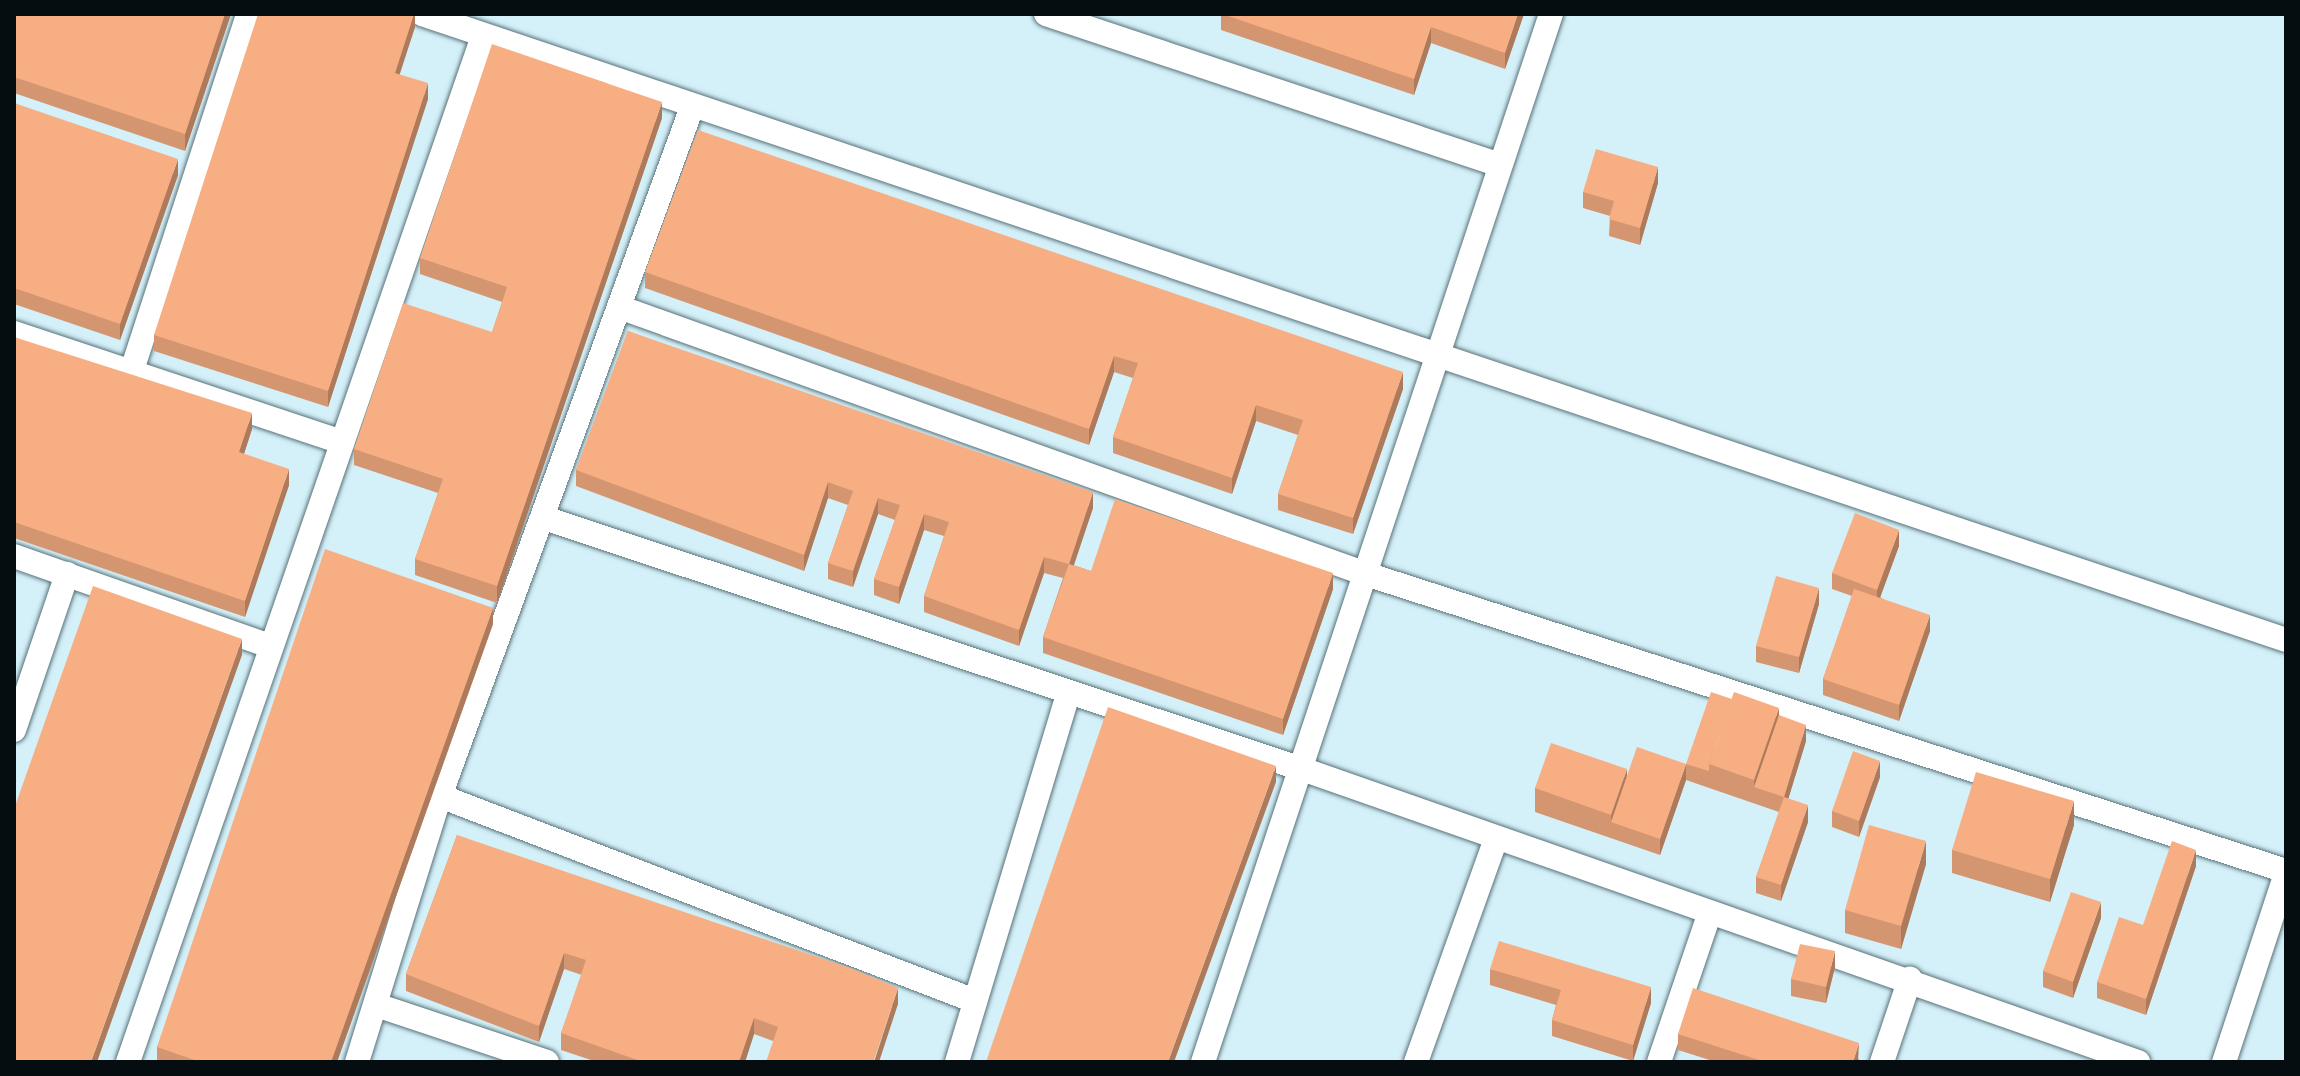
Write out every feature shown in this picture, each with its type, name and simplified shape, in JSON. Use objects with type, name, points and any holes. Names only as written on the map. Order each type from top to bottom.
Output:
[{"type":"street","points":[[131,373],[248,14]]},
{"type":"street","points":[[422,14],[1432,356],[2286,640]]},
{"type":"street","points":[[1046,14],[1498,164]]},
{"type":"street","points":[[1203,1062],[1302,769],[1432,356],[1551,14]]},
{"type":"street","points":[[128,1062],[269,646],[483,36]]},
{"type":"street","points":[[357,1062],[440,796],[547,519],[619,307],[692,107]]},
{"type":"street","points":[[169,160],[198,170]]},
{"type":"street","points":[[619,307],[1363,573],[2286,872],[2224,1062]]},
{"type":"street","points":[[14,333],[342,442]]},
{"type":"street","points":[[547,519],[1068,695],[1302,769],[1910,979],[2138,1062]]},
{"type":"street","points":[[14,556],[269,646]]},
{"type":"street","points":[[14,730],[67,574]]},
{"type":"street","points":[[957,1062],[1068,695]]},
{"type":"street","points":[[440,796],[975,1001]]},
{"type":"street","points":[[1416,1062],[1496,838]]},
{"type":"street","points":[[1659,1062],[1710,912]]},
{"type":"street","points":[[1882,1062],[1910,979]]},
{"type":"street","points":[[376,1005],[547,1062]]},
{"type":"building","points":[[14,14],[225,14],[185,134],[14,77]]},
{"type":"building","points":[[258,14],[414,14],[395,73],[428,83],[328,391],[154,335]]},
{"type":"building","points":[[1222,14],[1518,14],[1505,53],[1431,27],[1414,79]]},
{"type":"building","points":[[492,44],[662,102],[497,586],[415,559],[443,479],[354,449],[403,303],[492,332],[500,309],[507,287],[420,258]]},
{"type":"building","points":[[14,103],[178,159],[120,324],[14,288]]},
{"type":"building","points":[[698,130],[1403,372],[1353,518],[1278,494],[1303,420],[1256,405],[1232,478],[1113,437],[1138,363],[1114,356],[1089,429],[645,272]]},
{"type":"building","points":[[1596,149],[1658,167],[1640,228],[1609,219],[1614,201],[1583,192]]},
{"type":"building","points":[[628,331],[1093,492],[1069,564],[1044,557],[1019,630],[924,596],[949,522],[924,514],[899,587],[874,579],[900,505],[878,498],[853,571],[828,563],[853,491],[828,482],[804,555],[576,470]]},
{"type":"building","points":[[14,337],[252,413],[239,452],[289,469],[245,601],[14,522]]},
{"type":"building","points":[[1115,499],[1333,573],[1283,719],[1043,637],[1069,564],[1091,571]]},
{"type":"building","points":[[1855,513],[1899,530],[1877,590],[1832,573]]},
{"type":"building","points":[[325,549],[493,608],[331,1062],[200,1062],[157,1047]]},
{"type":"building","points":[[1776,576],[1819,588],[1799,657],[1756,646]]},
{"type":"building","points":[[93,586],[242,639],[91,1062],[14,1062],[14,809]]},
{"type":"building","points":[[1854,589],[1930,615],[1899,705],[1823,679]]},
{"type":"building","points":[[1711,692],[1732,699],[1709,771],[1686,764]]},
{"type":"building","points":[[1734,692],[1779,708],[1754,780],[1709,764]]},
{"type":"building","points":[[1108,707],[1276,766],[1168,1062],[986,1062]]},
{"type":"building","points":[[1779,715],[1806,725],[1784,797],[1754,787]]},
{"type":"building","points":[[1551,743],[1627,769],[1611,815],[1535,788]]},
{"type":"building","points":[[1637,747],[1686,764],[1660,839],[1611,822]]},
{"type":"building","points":[[1853,751],[1880,761],[1859,821],[1832,811]]},
{"type":"building","points":[[1976,772],[2074,801],[2050,879],[1952,850]]},
{"type":"building","points":[[1784,797],[1808,805],[1781,885],[1756,877]]},
{"type":"building","points":[[1869,825],[1926,841],[1901,926],[1845,910]]},
{"type":"building","points":[[457,835],[853,969],[898,988],[874,1060],[879,1062],[766,1062],[778,1027],[754,1018],[739,1062],[643,1062],[561,1033],[586,960],[564,953],[539,1026],[406,974]]},
{"type":"building","points":[[2172,841],[2196,850],[2146,999],[2097,982],[2119,917],[2143,925]]},
{"type":"building","points":[[2071,892],[2101,902],[2073,982],[2043,971]]},
{"type":"building","points":[[1499,941],[1651,987],[1633,1045],[1552,1020],[1561,990],[1490,969]]},
{"type":"building","points":[[1800,944],[1835,951],[1826,987],[1791,979]]},
{"type":"building","points":[[1693,988],[1859,1043],[1853,1062],[1765,1062],[1678,1034]]}]
